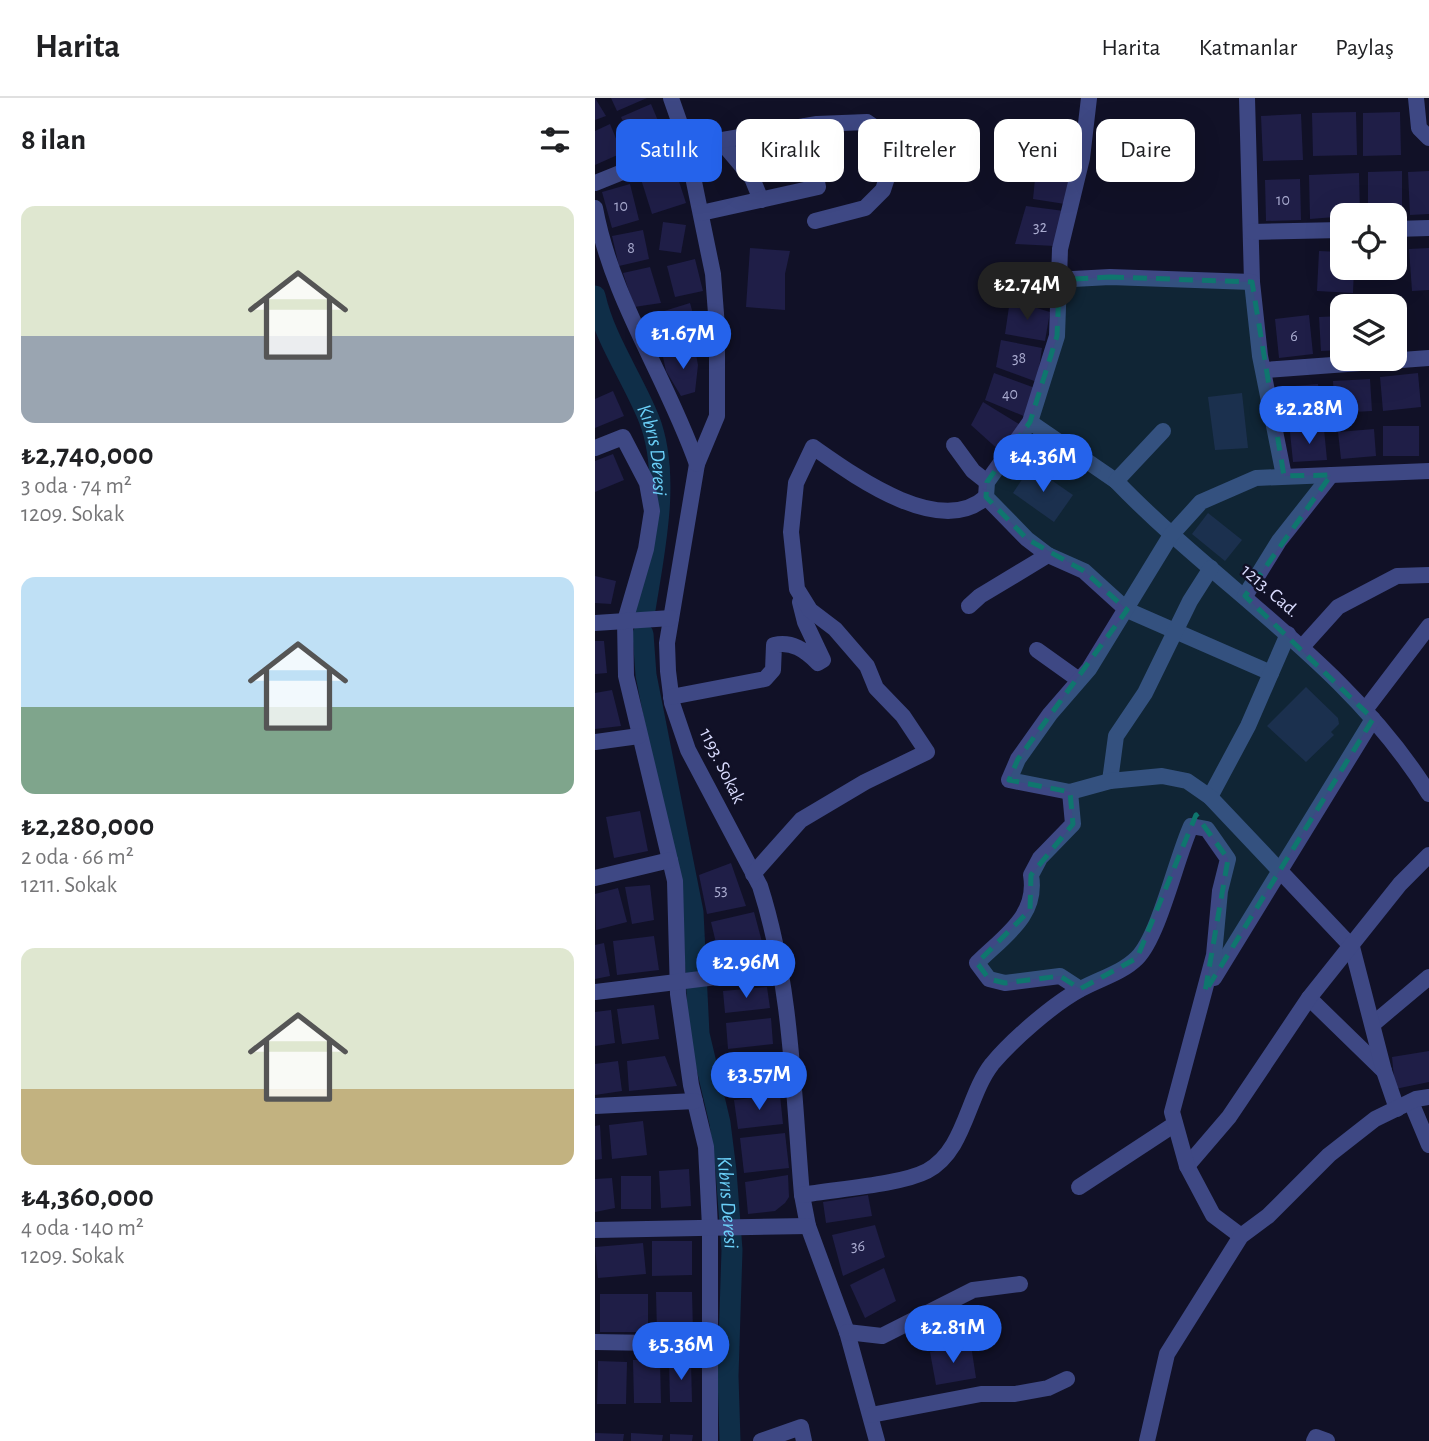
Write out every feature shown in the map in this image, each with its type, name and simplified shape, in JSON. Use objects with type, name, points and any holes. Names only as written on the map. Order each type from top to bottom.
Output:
[{"type":"street","points":[[671,696],[765,679],[773,670],[774,645],[785,642],[809,654],[818,663],[823,660],[805,622],[797,589],[791,532],[796,483],[813,447],[860,479],[931,510],[959,509],[978,504],[1030,422],[1057,337],[1060,249],[1082,158],[1089,98]]},
{"type":"street","points":[[1247,98],[1252,282],[1260,356],[1265,370],[1284,476]]},
{"type":"street","points":[[1416,98],[1419,128],[1429,138]]},
{"type":"street","name":"1193. Sokak","points":[[674,100],[679,119]]},
{"type":"street","points":[[815,221],[865,208],[883,190],[894,156],[886,135],[867,122],[844,123]]},
{"type":"street","points":[[722,142],[752,178],[761,200]]},
{"type":"street","points":[[595,183],[616,175]]},
{"type":"street","name":"1193. Sokak","points":[[695,182],[713,274],[717,327],[717,416],[697,464],[671,618],[667,643],[671,696],[688,750],[753,874],[766,905],[787,995],[802,1195],[808,1226],[847,1332],[877,1441]]},
{"type":"street","points":[[701,213],[818,187],[817,182]]},
{"type":"street","points":[[595,208],[604,254],[630,319],[676,413],[697,464]]},
{"type":"street","points":[[1407,229],[1429,229]]},
{"type":"street","points":[[1251,232],[1330,230]]},
{"type":"street","points":[[1059,290],[1073,279],[1109,277],[1252,282]]},
{"type":"street","points":[[1265,370],[1429,358]]},
{"type":"street","name":"1213. Cad.","points":[[1030,422],[1116,481],[1171,535],[1302,647],[1369,715],[1411,765],[1429,794]]},
{"type":"street","points":[[1116,481],[1163,431]]},
{"type":"street","points":[[595,448],[623,437],[647,483],[652,511],[646,549],[625,621],[626,676],[675,881],[678,980],[695,1101],[706,1147],[718,1227],[711,1344],[710,1441]]},
{"type":"street","points":[[954,444],[986,489],[1048,555],[1084,571],[1127,610],[1272,673]]},
{"type":"street","points":[[1384,1071],[1352,947],[1280,874],[1210,797],[1187,781],[1163,776],[1110,781],[1070,792],[1009,780],[1018,759],[1079,680],[1127,610],[1171,535],[1201,502],[1256,478],[1429,471]]},
{"type":"street","points":[[1245,596],[1279,541],[1331,475]]},
{"type":"street","points":[[969,606],[980,596],[1048,555]]},
{"type":"street","points":[[1110,781],[1116,736],[1145,693],[1190,601],[1211,568]]},
{"type":"street","points":[[1302,647],[1338,607],[1397,576],[1429,575]]},
{"type":"street","points":[[753,874],[801,820],[865,782],[927,752],[903,716],[876,688],[867,666],[835,629],[810,610],[797,589]]},
{"type":"street","points":[[595,623],[671,618]]},
{"type":"street","points":[[1205,992],[1280,874],[1369,715],[1429,626]]},
{"type":"street","points":[[1210,797],[1248,726],[1288,634]]},
{"type":"street","points":[[1037,650],[1079,680]]},
{"type":"street","points":[[595,743],[639,736]]},
{"type":"street","points":[[1070,792],[1073,824],[1040,858],[1031,875],[1034,891],[1030,910],[977,963],[989,979],[1005,983],[1060,976],[1080,989]]},
{"type":"street","points":[[802,1195],[907,1177],[926,1172],[942,1161],[952,1147],[980,1082],[994,1062],[1033,1025],[1080,989],[1137,958],[1156,924],[1177,856],[1191,827],[1207,829],[1227,859],[1220,891],[1215,955],[1173,1112],[1188,1166],[1213,1215],[1241,1236]]},
{"type":"street","points":[[1188,1166],[1229,1117],[1309,998],[1401,884],[1429,855]]},
{"type":"street","points":[[595,878],[670,860]]},
{"type":"street","points":[[595,992],[781,969]]},
{"type":"street","points":[[1373,1024],[1429,977]]},
{"type":"street","points":[[1309,998],[1384,1071],[1429,1145]]},
{"type":"street","points":[[1147,1441],[1167,1354],[1241,1236],[1268,1216],[1329,1155],[1375,1119],[1429,1097]]},
{"type":"street","points":[[595,1106],[695,1101]]},
{"type":"street","points":[[1079,1188],[1175,1124]]},
{"type":"street","points":[[595,1230],[808,1226]]},
{"type":"street","points":[[847,1332],[882,1336],[974,1290],[1020,1284]]},
{"type":"street","points":[[595,1342],[711,1344]]},
{"type":"street","points":[[871,1415],[981,1394],[1048,1388],[1067,1379]]},
{"type":"street","points":[[761,1441],[801,1427],[804,1441]]},
{"type":"street","points":[[1314,1441],[1316,1437],[1327,1441]]},
{"type":"highlighted area","points":[[1110,277],[1252,282],[1284,476],[1331,475],[1245,596],[1373,719],[1205,992],[1228,859],[1196,815],[1137,958],[1080,989],[1060,976],[1005,983],[989,979],[977,963],[1030,910],[1031,875],[1073,824],[1070,792],[1009,780],[1018,759],[1127,610],[1084,571],[1027,539],[986,497],[987,482],[1030,422],[1057,336],[1059,290],[1073,279]]},
{"type":"building","points":[[595,98],[606,116],[595,120]]},
{"type":"building","points":[[611,98],[647,98],[617,111]]},
{"type":"building","points":[[651,104],[657,119],[622,119],[621,117]]},
{"type":"building","points":[[1356,112],[1357,155],[1313,156],[1312,113]]},
{"type":"building","points":[[1400,112],[1401,155],[1363,156],[1363,113]]},
{"type":"building","points":[[1301,114],[1303,160],[1263,161],[1261,116]]},
{"type":"building","points":[[610,124],[616,138],[616,156],[595,165],[595,131]]},
{"type":"building","points":[[1402,171],[1402,203],[1368,203],[1368,172]]},
{"type":"building","points":[[1429,171],[1429,214],[1410,215],[1408,172]]},
{"type":"building","points":[[1359,173],[1360,203],[1330,203],[1330,217],[1310,219],[1309,175]]},
{"type":"building","points":[[1300,179],[1301,220],[1266,221],[1265,180]]},
{"type":"building","points":[[642,182],[679,182],[686,203],[652,214]]},
{"type":"building","points":[[1035,182],[1070,182],[1065,204],[1033,199]]},
{"type":"building","points":[[630,184],[639,220],[612,228],[602,192]]},
{"type":"building","points":[[1026,206],[1064,211],[1055,246],[1015,244]]},
{"type":"building","points":[[663,222],[686,225],[681,253],[659,250]]},
{"type":"building","points":[[643,230],[649,259],[619,266],[612,236]]},
{"type":"building","points":[[750,248],[790,251],[785,274],[785,310],[746,307]]},
{"type":"building","points":[[1429,248],[1429,290],[1412,291],[1409,249]]},
{"type":"building","points":[[1319,251],[1330,251],[1330,280],[1354,280],[1353,293],[1317,291]]},
{"type":"building","points":[[695,259],[703,291],[675,297],[667,266]]},
{"type":"building","points":[[650,267],[661,303],[634,307],[623,273]]},
{"type":"building","points":[[1017,268],[1055,278],[1054,303],[1012,295]]},
{"type":"building","points":[[1010,300],[1050,312],[1045,341],[1005,334]]},
{"type":"building","points":[[690,303],[699,336],[656,350],[648,316]]},
{"type":"building","points":[[1309,315],[1313,354],[1279,358],[1275,319]]},
{"type":"building","points":[[1319,317],[1330,317],[1330,351],[1321,351]]},
{"type":"building","points":[[1001,340],[1042,348],[1037,382],[996,367]]},
{"type":"building","points":[[695,349],[698,365],[695,392],[681,396],[666,371],[663,357]]},
{"type":"building","points":[[994,373],[1035,388],[1026,417],[985,400]]},
{"type":"building","points":[[1418,373],[1421,407],[1383,411],[1380,377]]},
{"type":"building","points":[[1370,379],[1372,411],[1335,413],[1333,381]]},
{"type":"building","points":[[1318,384],[1322,420],[1287,423],[1282,387]]},
{"type":"building","points":[[613,391],[624,416],[595,428],[595,399]]},
{"type":"building","points":[[1242,393],[1248,448],[1215,450],[1208,397]]},
{"type":"building","points":[[983,402],[1019,424],[1002,453],[971,425]]},
{"type":"building","points":[[1383,426],[1419,426],[1419,456],[1383,456]]},
{"type":"building","points":[[1324,429],[1327,460],[1293,462],[1290,432]]},
{"type":"building","points":[[1374,429],[1376,456],[1341,459],[1338,432]]},
{"type":"building","points":[[613,454],[624,480],[595,492],[595,461]]},
{"type":"building","points":[[1031,466],[1073,495],[1054,522],[1013,493]]},
{"type":"building","points":[[1208,513],[1242,540],[1225,561],[1192,534]]},
{"type":"building","points":[[595,576],[616,581],[611,604],[595,603]]},
{"type":"building","points":[[595,641],[604,641],[607,673],[595,674]]},
{"type":"building","points":[[1306,687],[1338,718],[1339,724],[1331,732],[1334,735],[1306,762],[1267,726]]},
{"type":"building","points":[[612,690],[621,726],[595,729],[595,693]]},
{"type":"building","points":[[640,811],[648,851],[614,858],[606,817]]},
{"type":"building","points":[[731,863],[746,906],[707,914],[699,875]]},
{"type":"building","points":[[650,885],[654,920],[632,924],[625,887]]},
{"type":"building","points":[[618,888],[627,922],[596,930],[595,894]]},
{"type":"building","points":[[754,912],[765,953],[742,961],[739,957],[720,960],[711,922]]},
{"type":"building","points":[[654,936],[659,970],[617,975],[613,941]]},
{"type":"building","points":[[604,943],[610,976],[595,979],[595,945]]},
{"type":"building","points":[[767,987],[770,1008],[725,1013],[723,991]]},
{"type":"building","points":[[654,1005],[659,1039],[622,1044],[617,1009]]},
{"type":"building","points":[[611,1010],[615,1043],[595,1046],[595,1012]]},
{"type":"building","points":[[771,1018],[773,1044],[728,1049],[726,1023]]},
{"type":"building","points":[[1429,1051],[1429,1082],[1395,1089],[1392,1057]]},
{"type":"building","points":[[665,1056],[677,1086],[629,1091],[627,1061]]},
{"type":"building","points":[[618,1061],[622,1091],[595,1095],[595,1064]]},
{"type":"building","points":[[780,1095],[783,1124],[738,1129],[734,1100]]},
{"type":"building","points":[[643,1121],[647,1155],[612,1159],[609,1125]]},
{"type":"building","points":[[600,1125],[602,1159],[595,1160],[595,1126]]},
{"type":"building","points":[[785,1133],[789,1168],[744,1173],[740,1138]]},
{"type":"building","points":[[689,1169],[691,1206],[661,1208],[659,1171]]},
{"type":"building","points":[[788,1175],[789,1197],[785,1203],[775,1211],[748,1214],[745,1182]]},
{"type":"building","points":[[621,1176],[651,1176],[651,1209],[621,1209]]},
{"type":"building","points":[[612,1178],[615,1208],[595,1212],[595,1179]]},
{"type":"building","points":[[868,1195],[872,1216],[826,1223],[823,1202]]},
{"type":"building","points":[[875,1225],[885,1257],[843,1276],[832,1235]]},
{"type":"building","points":[[652,1241],[692,1241],[692,1275],[652,1276]]},
{"type":"building","points":[[643,1243],[646,1274],[598,1278],[595,1247]]},
{"type":"building","points":[[884,1268],[896,1301],[865,1318],[850,1285]]},
{"type":"building","points":[[656,1292],[692,1292],[693,1332],[657,1333]]},
{"type":"building","points":[[600,1294],[648,1294],[648,1332],[600,1332]]},
{"type":"building","points":[[971,1345],[976,1378],[936,1385],[930,1352]]},
{"type":"building","points":[[633,1360],[660,1360],[661,1403],[634,1403]]},
{"type":"building","points":[[598,1361],[627,1362],[626,1404],[597,1404]]},
{"type":"building","points":[[669,1361],[691,1361],[692,1402],[670,1402]]},
{"type":"building","points":[[595,1433],[624,1434],[623,1441],[595,1441]]},
{"type":"building","points":[[631,1433],[663,1435],[662,1441],[631,1441]]},
{"type":"building","points":[[670,1434],[693,1435],[692,1441],[670,1441]]},
{"type":"waterway","name":"Kıbrıs Deresi","points":[[595,296],[605,328],[642,403],[656,442],[659,517],[644,616]]},
{"type":"waterway","name":"Kıbrıs Deresi","points":[[643,634],[646,675],[693,912],[699,1034],[720,1123],[726,1171],[732,1250],[728,1376],[730,1441]]}]
